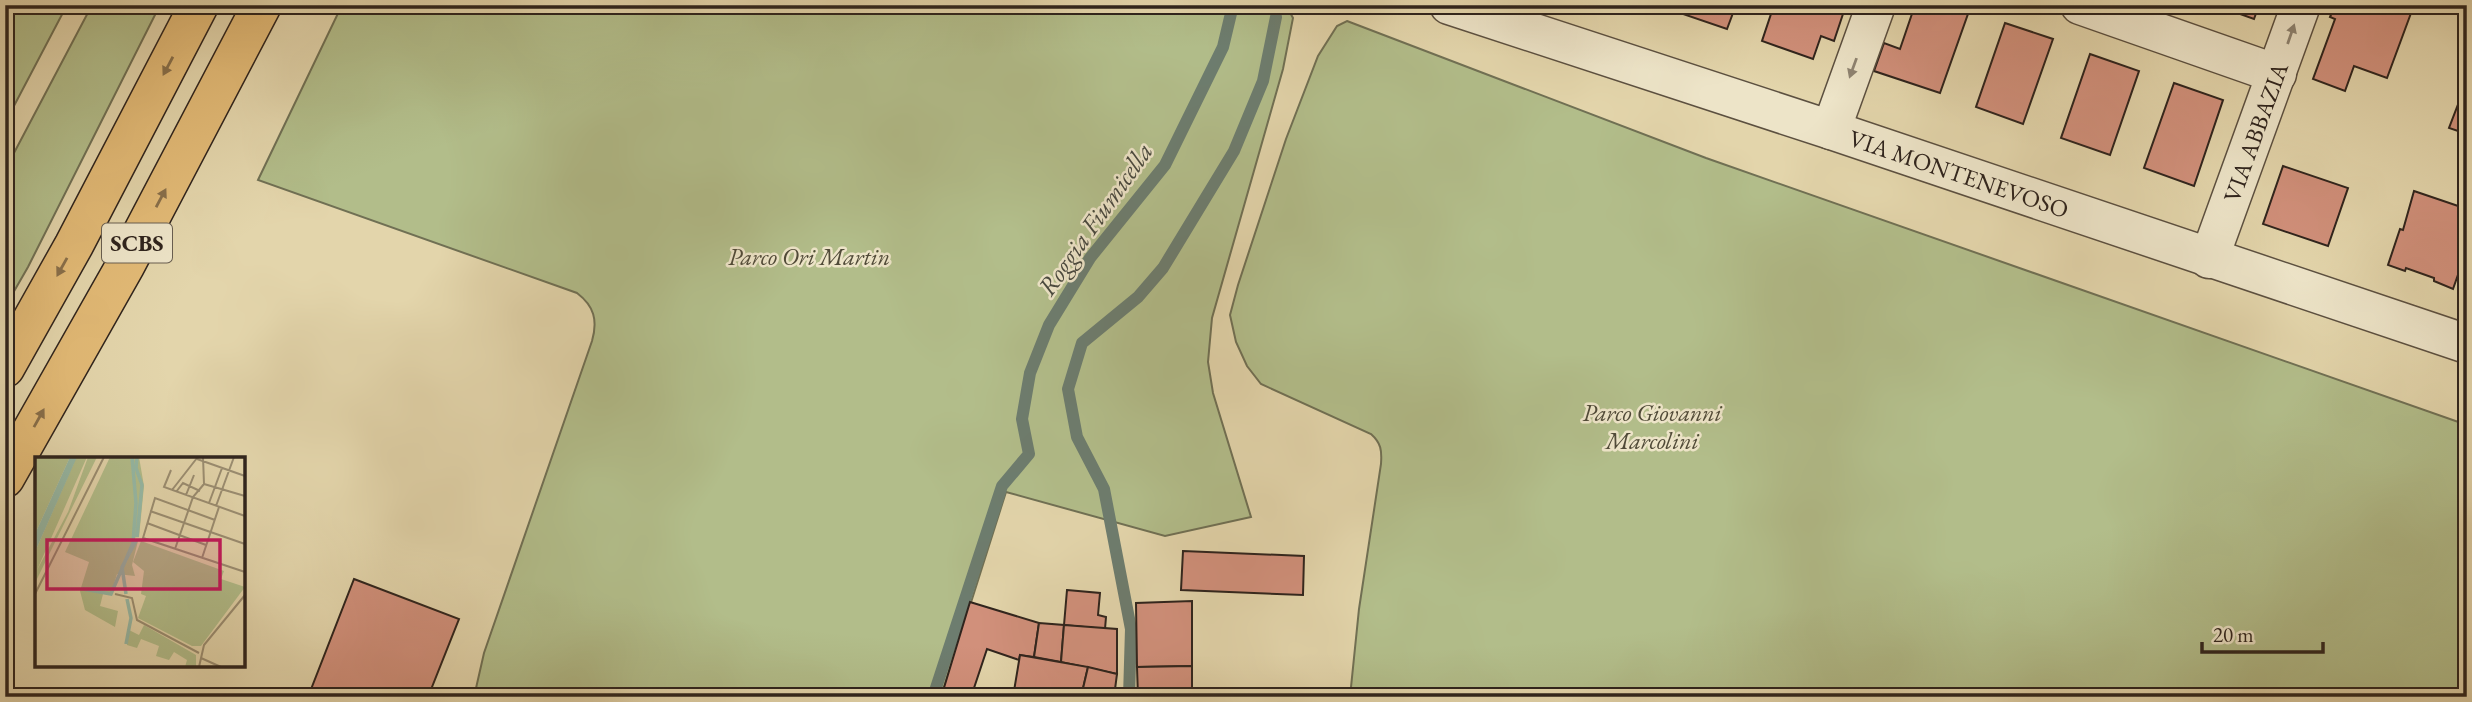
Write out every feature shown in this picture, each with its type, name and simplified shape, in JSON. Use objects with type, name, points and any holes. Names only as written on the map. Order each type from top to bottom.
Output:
[{"type":"highway","name":"SCBS","points":[[5,368],[74,245],[199,5]]},
{"type":"highway","name":"SCBS","points":[[5,478],[125,267],[262,5]]},
{"type":"street","name":"VIA MONTENEVOSO","points":[[1449,5],[2467,344]]},
{"type":"street","points":[[1831,130],[1876,5]]},
{"type":"street","points":[[2080,5],[2277,74]]},
{"type":"street","name":"VIA ABBAZIA","points":[[2209,259],[2301,5]]},
{"type":"green space","points":[[5,5],[67,5],[5,123]]},
{"type":"green space","points":[[92,5],[160,5],[28,267],[5,307],[5,170]]},
{"type":"green space","name":"Parco Ori Martin","points":[[342,5],[1286,5],[1293,18],[1283,69],[1212,318],[1208,362],[1213,393],[1251,517],[1165,536],[1006,492],[941,697],[474,697],[484,653],[592,341],[595,326],[593,314],[577,293],[258,180]]},
{"type":"green space","name":"Parco Giovanni Marcolini","points":[[1347,21],[1706,158],[2467,425],[2467,697],[1350,697],[1359,609],[1381,464],[1380,447],[1371,434],[1261,384],[1247,366],[1236,342],[1230,315],[1286,139],[1318,56],[1337,26]]},
{"type":"building","points":[[1680,5],[1736,5],[1727,29],[1677,12]]},
{"type":"building","points":[[1774,5],[1832,5],[1831,10],[1843,14],[1834,41],[1821,36],[1813,59],[1762,41]]},
{"type":"building","points":[[1915,5],[1954,5],[1969,11],[1940,93],[1874,71],[1884,43],[1900,49]]},
{"type":"building","points":[[2215,5],[2259,5],[2254,19]]},
{"type":"building","points":[[2335,5],[2414,5],[2387,78],[2354,66],[2345,91],[2313,79],[2335,19],[2330,17]]},
{"type":"building","points":[[2005,23],[2053,39],[2023,124],[1976,107]]},
{"type":"building","points":[[2090,54],[2139,71],[2110,155],[2061,138]]},
{"type":"building","points":[[2467,81],[2467,134],[2449,128]]},
{"type":"building","points":[[2174,83],[2223,100],[2194,186],[2144,168]]},
{"type":"building","points":[[2283,166],[2348,188],[2328,246],[2263,224]]},
{"type":"building","points":[[2414,191],[2467,209],[2467,249],[2453,289],[2434,281],[2434,278],[2388,265],[2400,229],[2403,230]]},
{"type":"building","points":[[1183,551],[1304,556],[1303,595],[1181,590]]},
{"type":"building","points":[[354,579],[459,619],[428,697],[308,697]]},
{"type":"building","points":[[1067,590],[1100,593],[1098,615],[1106,617],[1105,629],[1064,625]]},
{"type":"building","points":[[1192,601],[1192,666],[1137,667],[1136,603]]},
{"type":"building","points":[[970,602],[1039,623],[1034,657],[1020,655],[1019,660],[987,649],[971,697],[966,697],[943,691]]},
{"type":"building","points":[[1039,623],[1064,625],[1061,662],[1034,657]]},
{"type":"building","points":[[1064,625],[1117,629],[1117,674],[1061,662]]},
{"type":"building","points":[[1020,655],[1088,667],[1081,697],[1013,697]]},
{"type":"building","points":[[1192,666],[1192,697],[1138,697],[1137,667]]},
{"type":"building","points":[[1088,667],[1117,674],[1114,697],[1081,697]]},
{"type":"waterway","name":"Roggia Fiumicella","points":[[933,697],[1002,486],[1029,454],[1022,419],[1030,373],[1049,325],[1090,258],[1165,165],[1223,47],[1233,5]]},
{"type":"waterway","points":[[1129,697],[1131,629],[1104,489],[1077,437],[1068,389],[1082,343],[1138,297],[1163,268],[1234,151],[1263,81],[1276,17]]}]
